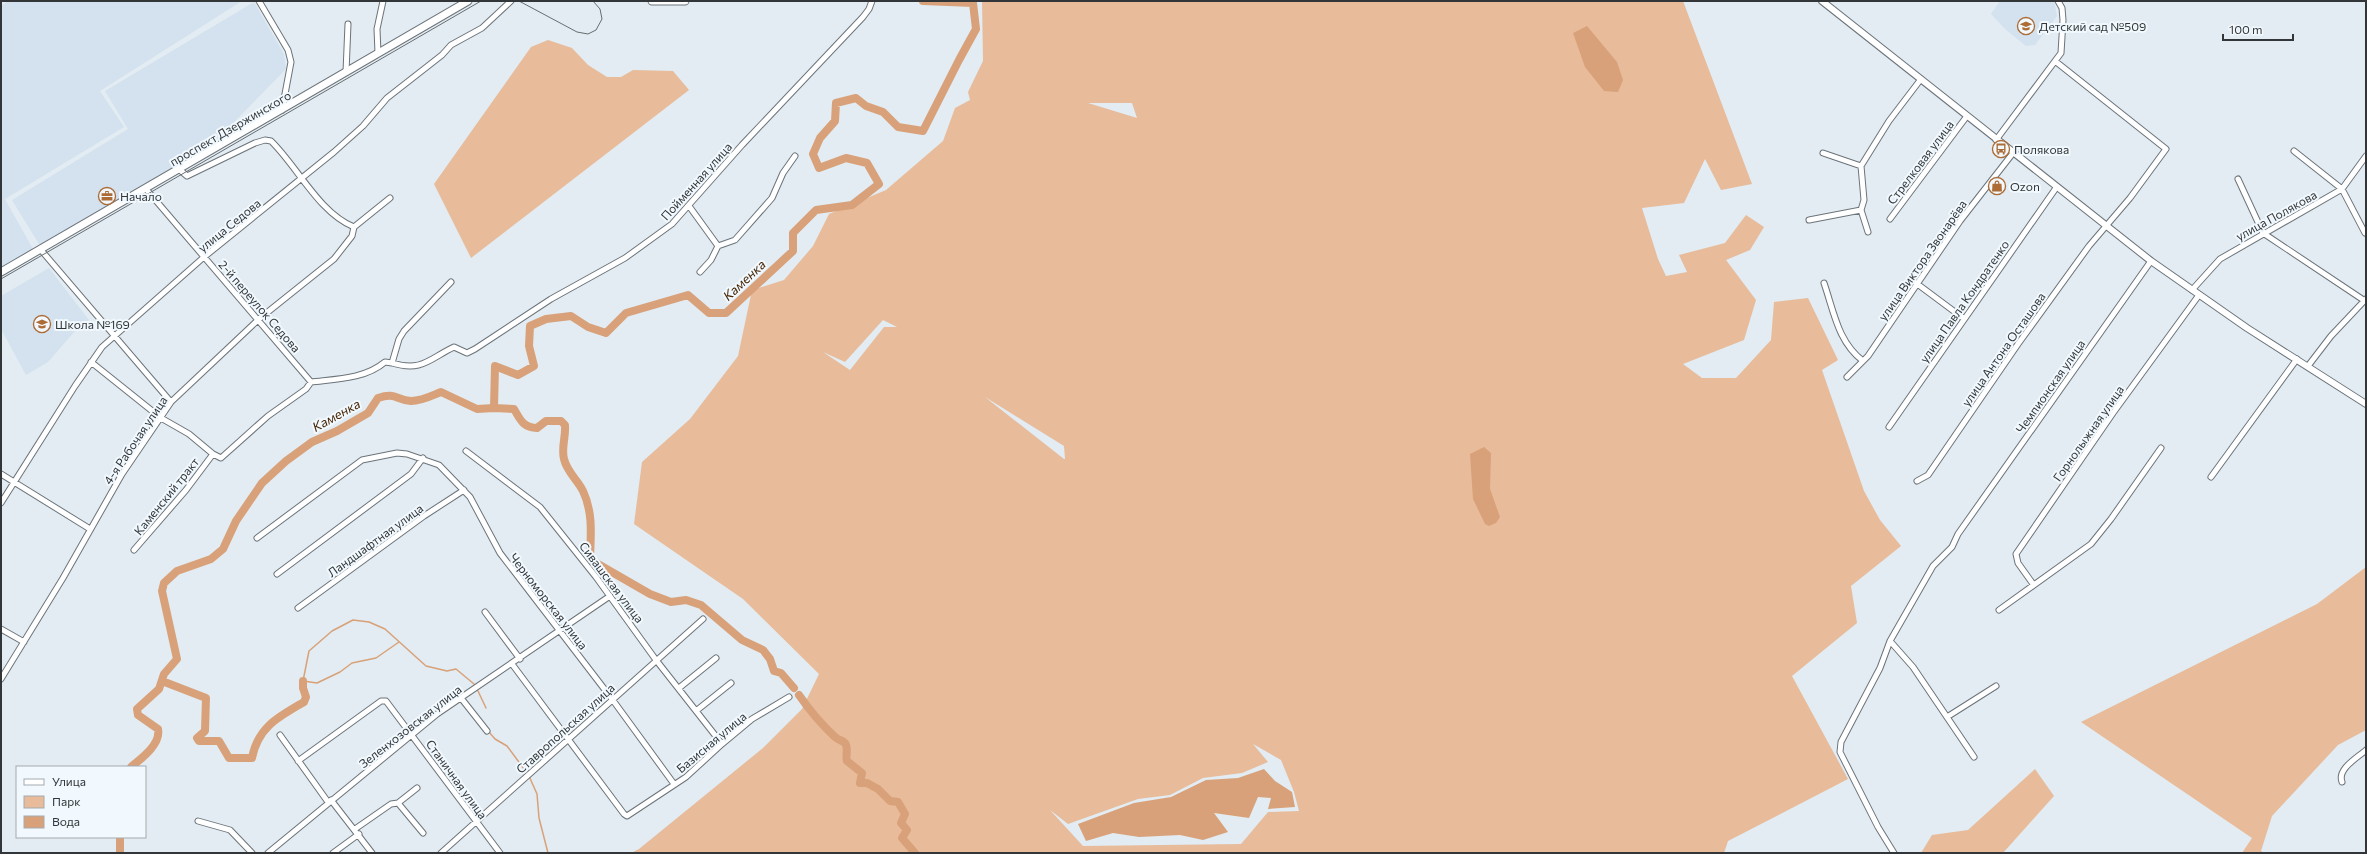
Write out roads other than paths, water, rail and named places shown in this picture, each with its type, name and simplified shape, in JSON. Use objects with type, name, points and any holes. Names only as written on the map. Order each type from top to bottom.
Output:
[{"type":"main road","name":"проспект Дзержинского","points":[[1,272],[180,170],[468,1]]},
{"type":"main road","points":[[652,1],[685,1]]},
{"type":"street","points":[[259,1],[288,50],[291,62],[282,110]]},
{"type":"street","points":[[378,53],[377,29],[383,1]]},
{"type":"street","name":"улица Седова","points":[[1,503],[91,362],[114,337],[204,258],[363,126],[388,98],[442,55],[451,45],[482,28],[511,1]]},
{"type":"street","name":"Пойменная улица","points":[[392,363],[409,368],[422,366],[454,347],[467,353],[551,299],[625,258],[672,224],[742,145],[863,17],[869,9],[872,1]]},
{"type":"street","points":[[1822,1],[2056,188],[2151,261],[2199,295],[2366,404]]},
{"type":"street","points":[[1996,140],[2061,53],[2063,32],[2062,8],[2058,1]]},
{"type":"street","points":[[346,72],[346,40],[348,24]]},
{"type":"street","name":"улица Антона Осташова","points":[[1917,481],[1928,474],[2018,344],[2089,246],[2166,149],[2055,61]]},
{"type":"street","points":[[1868,232],[1861,210],[1864,200],[1861,166],[1889,121],[1921,79]]},
{"type":"street","name":"Стрелковая улица","points":[[1890,219],[1967,116]]},
{"type":"street","points":[[180,170],[187,176],[265,140],[271,141],[277,146],[301,179],[342,222],[354,227],[390,198]]},
{"type":"street","points":[[2294,151],[2342,190],[2365,233]]},
{"type":"street","points":[[1823,153],[1861,166]]},
{"type":"street","name":"улица Виктора Звонарёва","points":[[1847,378],[1863,361],[1916,283],[1995,174],[2013,153]]},
{"type":"street","points":[[700,272],[711,260],[718,246],[735,240],[772,198],[783,173],[795,156]]},
{"type":"street","name":"улица Полякова","points":[[2192,290],[2216,262],[2263,233],[2342,190],[2366,156]]},
{"type":"street","points":[[2238,179],[2263,233],[2365,300],[2331,336],[2308,366]]},
{"type":"street","name":"улица Павла Кондратенко","points":[[1889,427],[1963,318],[2056,188]]},
{"type":"street","name":"2-й переулок Седова","points":[[146,189],[204,258],[259,318],[311,382]]},
{"type":"street","points":[[688,206],[718,246]]},
{"type":"street","points":[[1809,220],[1861,210]]},
{"type":"street","name":"4-я Рабочая улица","points":[[1,679],[122,474],[171,402],[259,318],[334,259],[352,236],[354,227]]},
{"type":"street","points":[[41,250],[171,402]]},
{"type":"street","name":"Чемпионская улица","points":[[1894,853],[1875,821],[1840,752],[1841,742],[1880,668],[1890,641],[1933,566],[1952,547],[1958,534],[1968,523],[2060,388],[2151,261]]},
{"type":"street","points":[[91,362],[161,418],[189,434],[213,454],[221,458],[268,416],[306,389],[311,382],[364,374],[374,371],[385,362],[392,363],[399,339],[404,331],[451,282]]},
{"type":"street","points":[[1824,283],[1843,341],[1852,353],[1863,361]]},
{"type":"street","points":[[1916,283],[1963,318]]},
{"type":"street","name":"Горнолыжная улица","points":[[2034,584],[2016,559],[2016,554],[2113,413],[2199,295]]},
{"type":"street","points":[[2211,477],[2297,359]]},
{"type":"street","points":[[1999,610],[2091,544],[2111,519],[2161,448]]},
{"type":"street","name":"Сивашская улица","points":[[466,451],[540,508],[610,596],[656,660],[680,688],[722,744]]},
{"type":"street","name":"Черноморская улица","points":[[257,538],[362,460],[397,453],[423,458],[439,465],[464,490],[500,553],[612,699],[674,784]]},
{"type":"street","name":"Каменский тракт","points":[[134,550],[186,490],[213,454]]},
{"type":"street","points":[[277,574],[411,474],[423,458]]},
{"type":"street","points":[[1,474],[90,529]]},
{"type":"street","name":"Ландшафтная улица","points":[[298,608],[424,516],[464,490]]},
{"type":"street","name":"Зеленхозовская улица","points":[[268,853],[412,735],[461,698],[520,660],[610,596]]},
{"type":"street","points":[[486,612],[520,660]]},
{"type":"street","name":"Ставропольская улица","points":[[441,853],[703,619]]},
{"type":"street","points":[[1,629],[24,642]]},
{"type":"street","points":[[1890,641],[1913,668],[1974,757]]},
{"type":"street","points":[[680,688],[716,658]]},
{"type":"street","points":[[512,664],[568,739]]},
{"type":"street","points":[[696,711],[731,683]]},
{"type":"street","points":[[1947,717],[1996,686]]},
{"type":"street","name":"Базисная улица","points":[[568,739],[627,816],[686,777],[722,744],[752,720],[789,697]]},
{"type":"street","points":[[461,698],[487,731]]},
{"type":"street","name":"Станичная улица","points":[[298,760],[382,701],[389,703],[500,853]]},
{"type":"street","points":[[280,736],[330,801],[359,834],[372,853]]},
{"type":"street","points":[[2342,782],[2342,770],[2366,750]]},
{"type":"street","points":[[355,829],[391,804],[398,803],[417,788]]},
{"type":"street","points":[[398,803],[423,833]]},
{"type":"street","points":[[198,821],[230,830],[252,853]]},
{"type":"street","points":[[333,853],[359,834]]},
{"type":"water","points":[[1587,26],[1617,62],[1623,80],[1618,92],[1604,91],[1585,67],[1573,33]]},
{"type":"water","points":[[1484,447],[1491,453],[1490,489],[1500,517],[1496,523],[1489,526],[1485,524],[1473,499],[1470,454]]},
{"type":"water","points":[[1264,769],[1275,781],[1292,792],[1295,807],[1268,809],[1271,798],[1258,797],[1249,818],[1214,813],[1228,832],[1203,840],[1180,835],[1139,837],[1113,833],[1086,841],[1078,824],[1134,803],[1171,797],[1206,780],[1238,778]]},
{"type":"waterway","name":"Каменка","points":[[132,766],[150,750],[157,740],[158,735],[158,729],[138,715],[137,709],[159,689],[164,674],[177,659],[162,591],[164,583],[177,571],[211,559],[223,549],[236,521],[262,483],[286,461],[312,442],[337,431],[368,413],[378,398],[384,396],[392,396],[415,401],[441,392],[477,409],[494,408],[495,366],[518,375],[534,366],[529,346],[530,326],[546,319],[571,316],[588,327],[606,333],[626,313],[688,295],[709,313],[726,313],[793,251],[793,233],[816,210],[852,205],[879,184],[867,163],[846,158],[819,168],[813,154],[820,138],[835,121],[836,103],[856,98],[866,106],[883,112],[898,127],[923,131],[976,29],[973,3],[923,1]]},
{"type":"waterway","points":[[494,408],[514,409],[522,422],[532,428],[537,428],[546,421],[561,421],[565,425],[563,451],[565,464],[583,491],[590,515],[590,557]]},
{"type":"waterway","points":[[591,560],[650,594],[671,602],[686,600],[701,605],[742,640],[763,650],[770,659],[774,671],[781,673],[794,688]]},
{"type":"waterway","points":[[399,642],[376,658],[352,663],[340,672],[317,683],[303,681],[309,651],[332,631],[353,620],[369,622],[385,629],[426,666],[447,671],[456,669],[474,684]]},
{"type":"waterway","points":[[162,681],[206,698],[205,731],[197,738],[199,741],[219,741],[229,758],[252,758],[259,738],[270,724],[304,702],[306,697],[303,688],[303,681]]},
{"type":"waterway","points":[[478,691],[486,708]]},
{"type":"waterway","points":[[799,695],[825,727],[836,738],[845,743],[847,747],[847,761],[862,773],[860,783],[867,783],[878,789],[890,801],[898,802],[905,814],[901,823],[907,830],[902,838],[915,853]]},
{"type":"waterway","points":[[489,732],[495,739],[507,746],[527,773]]},
{"type":"waterway","points":[[529,776],[537,794],[539,818],[548,853]]},
{"type":"waterway","name":"Каменка","points":[[120,838],[120,853]]},
{"type":"tram line","points":[[1,279],[481,1]]},
{"type":"tram line","points":[[519,1],[577,32],[588,34],[596,30],[602,19],[600,9],[593,1]]},
{"type":"place","name":"Детский сад №509","points":[[2026,26]]},
{"type":"place","name":"Полякова","points":[[2001,149]]},
{"type":"place","name":"Ozon","points":[[1997,186]]},
{"type":"place","name":"Начало","points":[[107,196]]},
{"type":"place","name":"Школа №169","points":[[42,324]]}]
